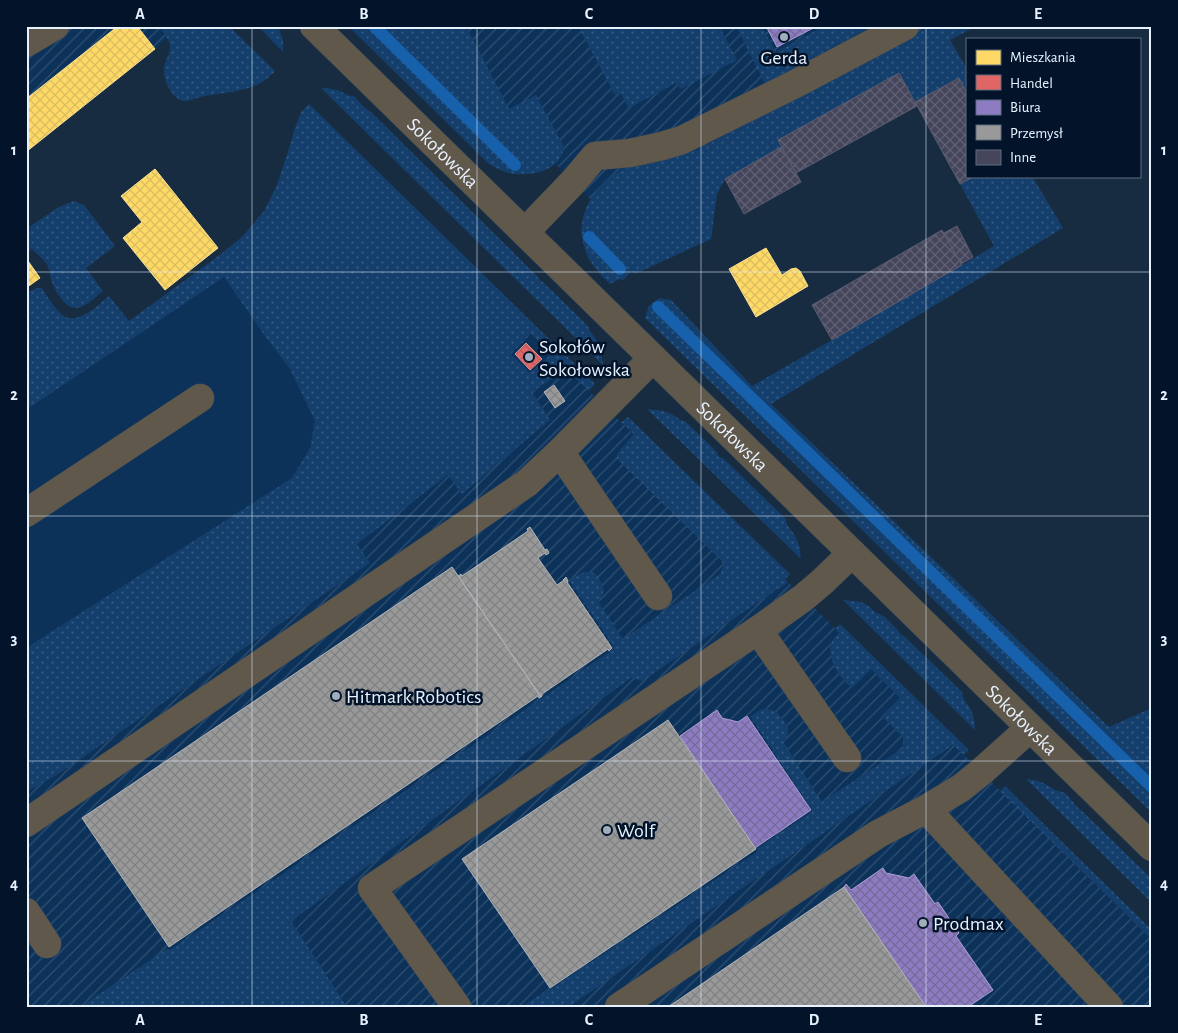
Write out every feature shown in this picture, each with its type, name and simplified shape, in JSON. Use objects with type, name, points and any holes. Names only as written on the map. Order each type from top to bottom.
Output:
[{"type":"street","points":[[26,43],[55,26]]},
{"type":"street","name":"Sokołowska","points":[[314,26],[1152,847]]},
{"type":"street","points":[[525,232],[595,156],[630,153],[682,140],[797,84],[905,26]]},
{"type":"street","points":[[26,823],[527,483],[653,358]]},
{"type":"street","points":[[26,514],[200,398]]},
{"type":"street","points":[[560,452],[658,596]]},
{"type":"street","points":[[457,1007],[372,888],[758,630],[810,592],[852,553]]},
{"type":"street","points":[[758,630],[847,758]]},
{"type":"street","points":[[619,1007],[878,834],[926,809],[970,781],[1030,728]]},
{"type":"street","points":[[926,809],[1109,1007]]},
{"type":"street","points":[[26,912],[47,944]]},
{"type":"shaded area","points":[[26,26],[182,26],[26,152]]},
{"type":"shaded area","points":[[159,26],[229,26],[275,71],[263,82],[250,88],[203,96],[187,101],[180,100],[169,89],[165,78],[164,68],[170,52],[170,46]]},
{"type":"shaded area","points":[[258,26],[278,26],[283,40],[283,52]]},
{"type":"shaded area","points":[[348,26],[466,26],[509,109],[536,95],[564,147],[562,155],[558,161],[546,170],[530,174],[511,173],[489,164]]},
{"type":"shaded area","points":[[418,26],[952,26],[601,210]]},
{"type":"shaded area","points":[[578,26],[719,26],[737,60],[681,89],[676,83],[629,108],[620,92],[615,95]]},
{"type":"shaded area","points":[[736,26],[761,26],[776,52],[824,26],[873,26],[765,84]]},
{"type":"shaded area","points":[[931,26],[976,26],[950,40],[966,67],[966,91],[958,78],[915,102],[899,73],[778,140],[781,147],[725,179],[717,194],[711,239],[635,274],[632,271],[623,280],[620,279],[610,284],[594,267],[584,246],[582,222],[590,200],[606,181],[626,168],[697,150]]},
{"type":"shaded area","points":[[321,88],[334,89],[354,96],[370,111],[588,326],[599,346],[603,365]]},
{"type":"shaded area","points":[[309,104],[595,384],[589,391],[566,369],[532,392],[550,420],[462,494],[448,475],[357,544],[370,563],[55,776],[26,792],[26,648],[292,478],[310,448],[315,421],[290,369],[224,277],[26,410],[26,293],[42,288],[58,311],[70,318],[76,318],[88,313],[109,296],[129,321],[242,237],[264,211],[276,187],[301,112]],"holes":[[[531,334],[551,354],[530,373],[511,354]]]},
{"type":"shaded area","points":[[971,178],[1033,178],[1063,228],[771,404],[1109,727],[1152,708],[1152,813],[645,318],[649,306],[659,298],[671,300],[752,386],[994,246],[960,184]]},
{"type":"shaded area","points":[[369,179],[566,369],[26,737],[26,410]]},
{"type":"shaded area","points":[[74,201],[84,205],[115,246],[86,268],[103,291],[84,306],[74,308],[64,302],[57,292],[45,262],[32,249],[26,253],[26,229],[59,207]]},
{"type":"shaded area","points":[[566,369],[788,582],[1152,940],[1152,1007],[26,1007],[26,737]]},
{"type":"shaded area","points":[[647,409],[666,412],[686,422],[786,519],[787,525],[795,535],[800,548],[801,559]]},
{"type":"shaded area","points":[[628,417],[790,574],[785,580],[788,582],[642,681],[631,678],[291,921],[347,1007],[80,1007],[167,949],[170,950],[615,648],[569,580],[586,572],[591,572],[598,577],[604,590],[599,603],[623,639],[720,574],[723,567],[722,561],[617,459],[617,454],[634,434],[621,422]]},
{"type":"shaded area","points":[[843,600],[861,602],[885,617],[901,635],[962,692],[970,708],[975,730]]},
{"type":"shaded area","points":[[840,624],[969,750],[964,755],[953,745],[568,1007],[522,1007],[756,853],[758,848],[813,811],[750,716],[761,710],[769,709],[783,719],[788,731],[784,743],[822,802],[903,748],[903,737],[881,716],[900,698],[871,669],[852,688],[835,668],[831,648],[832,641],[839,633],[835,629]]},
{"type":"shaded area","points":[[1026,779],[1041,782],[1066,794],[1078,808],[1152,879],[1152,903]]},
{"type":"shaded area","points":[[1005,786],[1152,930],[1152,940],[1000,791]]},
{"type":"building: Mieszkania","points":[[118,26],[137,26],[155,49],[26,152],[26,99]]},
{"type":"building: Mieszkania","points":[[155,169],[218,248],[165,290],[123,238],[142,222],[121,196]]},
{"type":"building: Mieszkania","points":[[766,248],[782,275],[796,268],[800,271],[808,286],[756,317],[729,269]]},
{"type":"building: Mieszkania","points":[[26,258],[40,278],[26,288]]},
{"type":"building: Handel","name":"Sokołów Sokołowska","points":[[526,343],[542,359],[530,370],[515,354]]},
{"type":"building: Biura","name":"Gerda","points":[[766,26],[817,26],[777,47]]},
{"type":"building: Biura","points":[[717,710],[722,718],[738,722],[747,716],[811,810],[755,848],[680,736]]},
{"type":"building: Biura","points":[[883,868],[886,873],[909,878],[914,874],[935,904],[938,902],[959,933],[956,936],[993,990],[968,1007],[926,1007],[844,887],[846,884],[851,890]]},
{"type":"building: Przemysł","points":[[554,385],[565,401],[555,408],[544,392]]},
{"type":"building: Przemysł","points":[[530,527],[549,553],[546,555],[545,553],[538,558],[557,585],[566,577],[567,582],[612,648],[542,694],[541,697],[458,576],[461,574],[462,576],[528,531],[527,529]]},
{"type":"building: Przemysł","points":[[452,567],[541,697],[539,698],[538,696],[169,947],[82,818]]},
{"type":"building: Przemysł","points":[[668,720],[756,849],[550,988],[462,859]]},
{"type":"building: Przemysł","points":[[844,887],[926,1007],[668,1007]]},
{"type":"building: Inne","points":[[899,73],[917,106],[796,173],[778,140]]},
{"type":"building: Inne","points":[[959,78],[966,91],[966,178],[971,178],[960,184],[915,102]]},
{"type":"building: Inne","points":[[781,147],[801,182],[744,214],[725,179]]},
{"type":"building: Inne","points":[[957,226],[973,257],[961,264],[944,233]]},
{"type":"building: Inne","points":[[942,230],[962,265],[832,340],[812,305]]},
{"type":"waterway","points":[[374,26],[515,165]]},
{"type":"waterway","points":[[589,237],[620,269]]},
{"type":"waterway","points":[[658,307],[1152,787]]},
{"type":"place","name":"Gerda","points":[[784,37]]},
{"type":"place","name":"Sokołów Sokołowska","points":[[529,357]]},
{"type":"place","name":"Hitmark Robotics","points":[[336,696]]},
{"type":"place","name":"Wolf","points":[[607,830]]},
{"type":"place","name":"Prodmax","points":[[923,923]]}]
